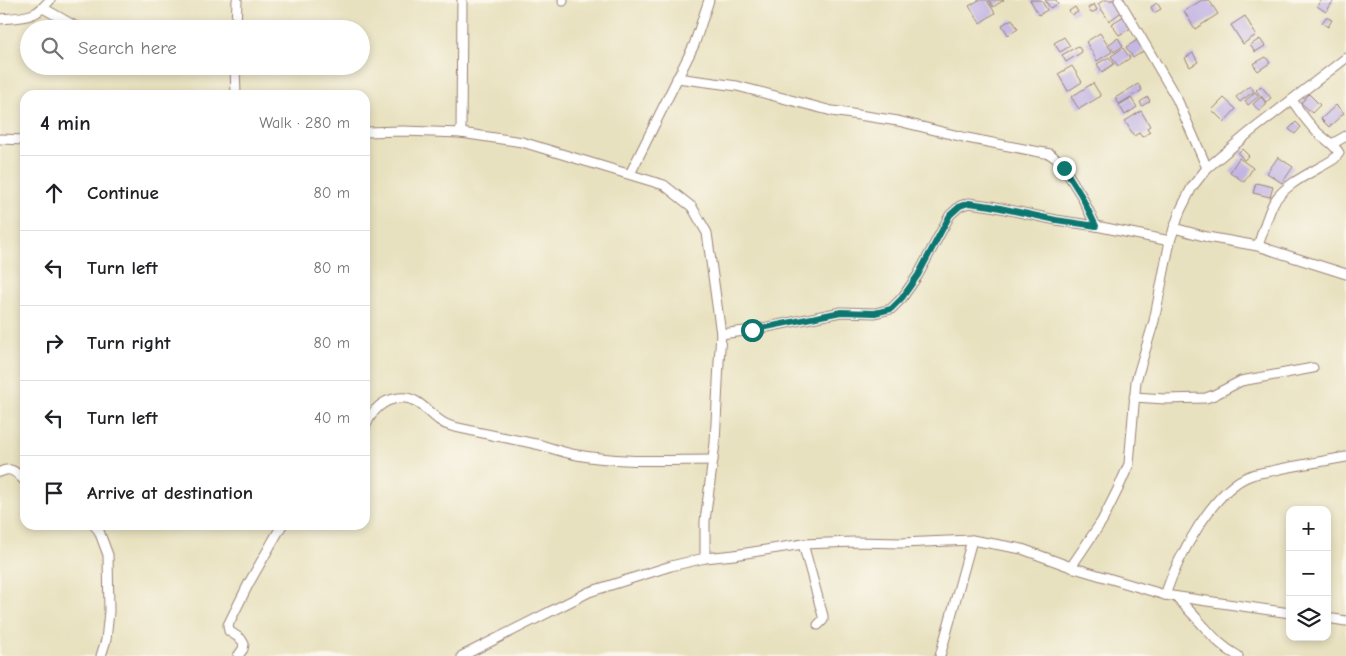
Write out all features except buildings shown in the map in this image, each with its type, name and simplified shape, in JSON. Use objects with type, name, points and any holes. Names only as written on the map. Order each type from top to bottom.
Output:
[{"type":"street","points":[[0,19],[20,18],[36,13],[50,0]]},
{"type":"street","points":[[236,20],[237,0]]},
{"type":"street","points":[[461,134],[462,0]]},
{"type":"street","points":[[630,174],[694,45],[709,0]]},
{"type":"street","points":[[1119,0],[1177,99],[1199,147],[1206,168]]},
{"type":"street","points":[[42,8],[64,20]]},
{"type":"street","points":[[1071,567],[1102,521],[1129,464],[1136,381],[1154,321],[1170,241],[1180,210],[1192,187],[1206,168],[1346,58]]},
{"type":"street","points":[[235,75],[236,90]]},
{"type":"street","points":[[676,78],[737,86],[832,110],[898,120],[967,138],[1050,154],[1064,168],[1081,195],[1096,226]]},
{"type":"street","points":[[1258,246],[1273,204],[1282,193],[1292,184],[1338,156],[1339,153],[1332,144],[1309,124],[1292,100]]},
{"type":"street","points":[[370,132],[403,131],[461,134],[522,142],[664,185],[692,207],[707,233],[721,334],[716,435],[705,521],[705,558]]},
{"type":"street","points":[[1332,144],[1346,136]]},
{"type":"street","points":[[0,138],[20,140]]},
{"type":"street","points":[[721,334],[752,330],[841,312],[875,313],[891,309],[902,298],[918,275],[950,215],[960,206],[969,203],[1170,241]]},
{"type":"street","points":[[1174,228],[1206,237],[1258,246],[1346,274]]},
{"type":"street","points":[[1134,396],[1165,399],[1206,398],[1241,381],[1313,368]]},
{"type":"street","points":[[370,416],[380,404],[400,398],[414,399],[447,425],[487,435],[537,444],[576,455],[617,460],[713,460]]},
{"type":"street","points":[[1165,595],[1169,582],[1198,526],[1224,494],[1235,485],[1251,475],[1289,466],[1346,457]]},
{"type":"street","points":[[0,472],[6,469],[12,470],[20,476]]},
{"type":"street","points":[[98,530],[108,556],[109,612],[106,640],[101,656]]},
{"type":"street","points":[[238,656],[244,644],[229,631],[228,625],[279,530]]},
{"type":"street","points":[[940,656],[972,540]]},
{"type":"street","points":[[462,656],[589,592],[671,566],[705,558],[803,544],[972,540],[1022,549],[1071,567],[1165,595],[1286,612]]},
{"type":"street","points":[[803,544],[823,616],[823,620],[818,625]]},
{"type":"street","points":[[1176,597],[1216,641],[1238,656]]},
{"type":"street","points":[[1331,619],[1346,621]]},
{"type":"route","points":[[752,330],[841,312],[875,313],[891,309],[902,298],[918,275],[950,215],[960,206],[969,203],[1096,226],[1081,195],[1064,168]]}]
